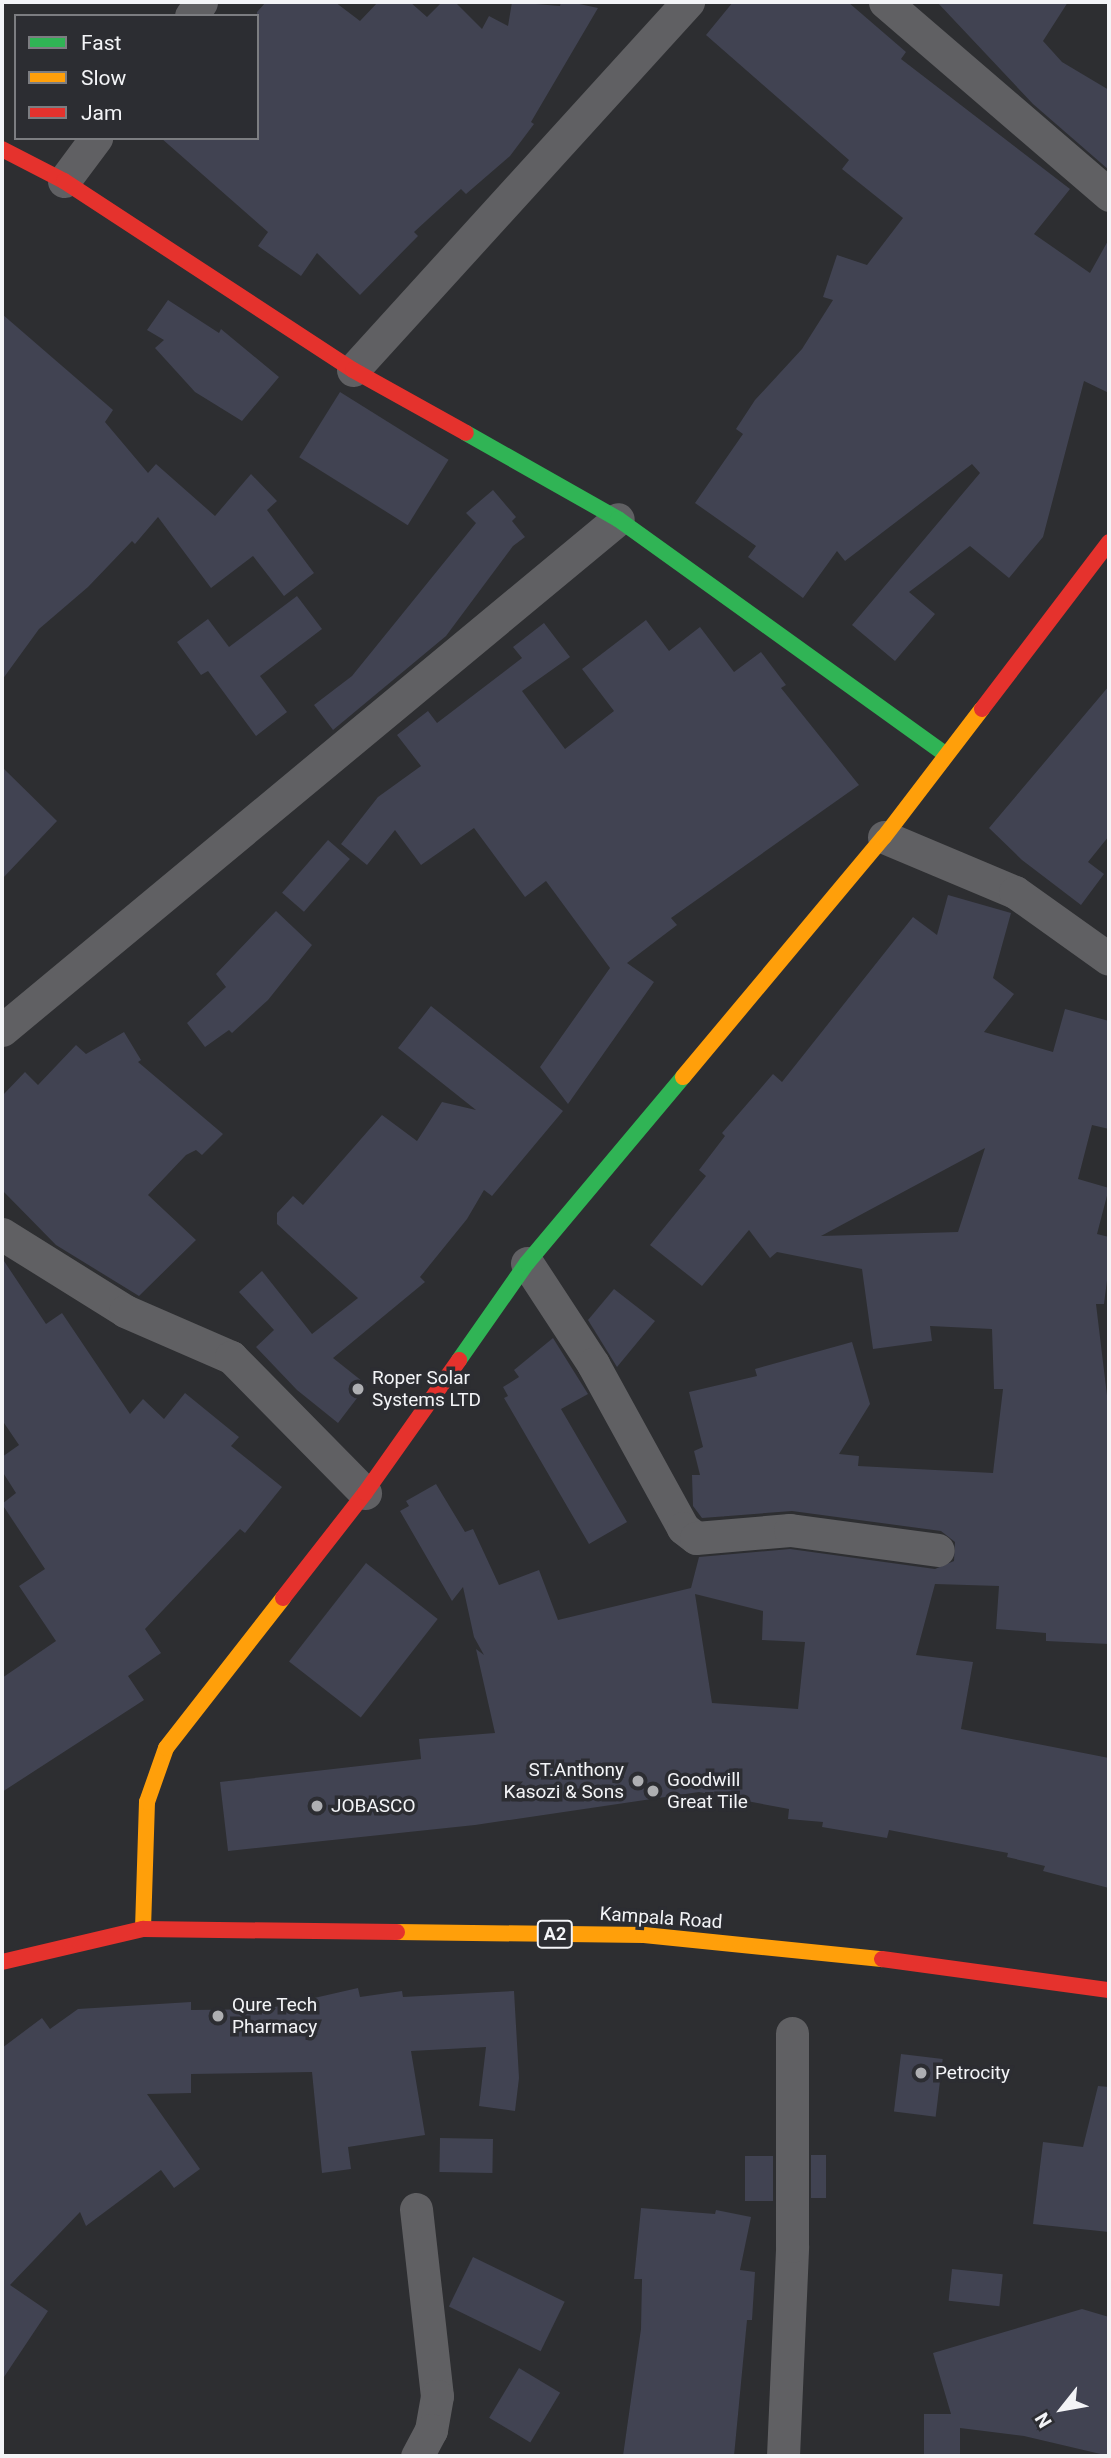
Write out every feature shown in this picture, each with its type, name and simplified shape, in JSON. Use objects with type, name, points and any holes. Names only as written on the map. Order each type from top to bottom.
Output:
[{"type":"street","points":[[353,370],[688,2]]},
{"type":"street","points":[[885,2],[1109,195]]},
{"type":"street","points":[[64,181],[95,140]]},
{"type":"street","points":[[2,149],[64,181],[353,370],[618,519],[944,753]]},
{"type":"street","points":[[2,1030],[618,519]]},
{"type":"street","points":[[143,1929],[147,1802],[166,1748],[365,1493],[527,1263],[884,837],[944,753],[1109,542]]},
{"type":"street","points":[[884,837],[1015,892],[1109,959]]},
{"type":"street","points":[[2,1234],[125,1311],[231,1357],[365,1493]]},
{"type":"street","points":[[527,1263],[593,1364],[682,1528],[696,1538],[790,1530],[938,1550]]},
{"type":"street","name":"Kampala Road","points":[[2,1962],[143,1929],[644,1935],[863,1956],[1109,1990]]},
{"type":"street","points":[[783,2456],[792,2246],[792,2033]]},
{"type":"street","points":[[416,2209],[437,2396],[431,2430],[417,2456]]},
{"type":"building","points":[[266,2],[335,2],[360,21],[378,2],[410,2],[427,17],[442,2],[455,2],[482,29],[489,16],[508,26],[512,2],[560,6],[561,2],[570,2],[598,8],[531,122],[534,124],[510,156],[466,194],[461,189],[414,232],[418,236],[360,295],[317,253],[301,276],[258,246],[268,232],[163,140],[259,140],[257,12]]},
{"type":"building","points":[[733,2],[848,2],[906,52],[901,59],[1070,189],[1034,234],[1090,273],[1109,239],[1109,393],[1084,381],[1043,537],[1009,578],[970,546],[909,592],[935,614],[895,661],[852,625],[980,473],[972,464],[845,561],[837,551],[803,598],[748,557],[756,546],[695,503],[743,434],[736,429],[755,400],[802,349],[833,300],[823,297],[837,255],[867,265],[903,218],[842,169],[849,160],[706,35]]},
{"type":"building","points":[[937,2],[1068,2],[1043,41],[1062,62],[1109,90],[1109,170],[1033,104]]},
{"type":"building","points":[[168,300],[219,333],[221,329],[279,377],[242,421],[195,392],[155,348],[164,340],[147,330]]},
{"type":"building","points":[[2,314],[113,410],[105,422],[148,473],[156,464],[215,516],[251,474],[277,501],[267,510],[314,573],[284,596],[253,556],[211,588],[158,517],[135,544],[132,541],[88,587],[39,629],[2,680]]},
{"type":"building","points":[[340,392],[449,460],[408,525],[299,457]]},
{"type":"building","points":[[493,490],[516,517],[512,521],[525,537],[513,546],[446,636],[333,730],[314,705],[352,676],[476,523],[466,513]]},
{"type":"building","points":[[297,596],[322,629],[260,676],[287,712],[256,736],[208,671],[201,675],[177,642],[208,619],[229,647]]},
{"type":"building","points":[[646,620],[669,651],[700,627],[734,672],[761,652],[786,685],[781,688],[859,785],[671,918],[677,925],[627,963],[654,982],[568,1104],[540,1067],[610,968],[546,881],[525,897],[474,828],[421,865],[395,830],[367,865],[341,844],[378,797],[421,766],[397,735],[428,711],[437,723],[522,658],[513,647],[544,623],[570,657],[522,691],[565,749],[614,711],[582,669]]},
{"type":"building","points":[[1109,686],[1109,836],[1088,862],[1104,874],[1081,905],[1022,860],[989,828]]},
{"type":"building","points":[[2,767],[57,821],[2,879]]},
{"type":"building","points":[[328,840],[350,859],[304,912],[282,893]]},
{"type":"building","points":[[948,895],[1011,913],[993,978],[1014,994],[984,1032],[1053,1052],[1065,1009],[1109,1021],[1109,1129],[1092,1125],[1078,1179],[1109,1188],[1097,1234],[1109,1237],[1109,1265],[1104,1304],[1096,1304],[1109,1412],[1109,1644],[1046,1641],[1046,1633],[996,1629],[999,1586],[935,1584],[916,1655],[973,1662],[961,1729],[1109,1758],[1109,1888],[1043,1871],[1045,1866],[1007,1857],[1008,1853],[889,1830],[887,1838],[822,1827],[823,1822],[788,1819],[789,1809],[699,1792],[475,1825],[228,1851],[220,1782],[421,1759],[419,1739],[495,1733],[476,1649],[484,1655],[474,1637],[463,1587],[452,1601],[400,1511],[409,1506],[406,1501],[436,1484],[465,1532],[473,1529],[499,1585],[539,1570],[558,1620],[691,1588],[699,1557],[790,1549],[935,1569],[954,1561],[955,1542],[941,1531],[792,1511],[702,1518],[693,1506],[692,1475],[700,1475],[694,1451],[703,1447],[689,1392],[757,1376],[755,1369],[852,1342],[870,1404],[839,1454],[859,1456],[858,1466],[993,1473],[1003,1389],[994,1389],[992,1329],[930,1326],[932,1341],[873,1349],[862,1269],[777,1252],[770,1258],[749,1230],[702,1286],[650,1245],[706,1176],[699,1170],[725,1136],[722,1133],[773,1074],[782,1082],[913,917],[937,935]],"holes":[[[985,1148],[958,1232],[821,1236]],[[695,1594],[763,1611],[762,1640],[805,1642],[798,1709],[712,1703]]]},
{"type":"building","points":[[276,911],[312,945],[268,1000],[232,1033],[229,1030],[205,1047],[187,1023],[226,987],[216,974]]},
{"type":"building","points":[[431,1006],[563,1111],[492,1196],[484,1190],[467,1219],[420,1277],[425,1282],[333,1358],[367,1385],[338,1423],[297,1390],[256,1347],[274,1330],[239,1292],[262,1271],[312,1334],[358,1298],[277,1224],[277,1213],[293,1196],[303,1205],[382,1115],[417,1141],[442,1102],[476,1110],[398,1048]]},
{"type":"building","points":[[124,1032],[141,1060],[138,1062],[223,1134],[202,1155],[196,1150],[186,1155],[148,1195],[196,1240],[139,1296],[56,1245],[2,1190],[2,1096],[25,1072],[38,1085],[76,1045],[86,1054]]},
{"type":"building","points":[[2,1258],[46,1324],[62,1313],[130,1414],[143,1399],[164,1419],[185,1393],[239,1437],[231,1446],[282,1487],[245,1533],[240,1529],[145,1629],[161,1653],[128,1676],[144,1700],[2,1792],[2,1678],[56,1641],[19,1586],[45,1569],[2,1504],[16,1493],[2,1471],[2,1457],[19,1445],[2,1420]]},
{"type":"building","points":[[614,1289],[655,1321],[617,1367],[588,1320]]},
{"type":"building","points":[[553,1338],[588,1394],[561,1409],[627,1522],[589,1544],[504,1398],[508,1396],[503,1387],[519,1377],[514,1370]]},
{"type":"building","points":[[366,1563],[438,1619],[361,1718],[289,1662]]},
{"type":"building","points":[[358,1988],[360,1997],[402,1991],[403,1997],[514,1991],[519,2078],[515,2111],[479,2106],[486,2047],[411,2051],[425,2135],[348,2147],[351,2169],[322,2173],[312,2072],[191,2074],[191,2093],[147,2094],[200,2169],[174,2188],[161,2170],[86,2226],[80,2212],[10,2285],[48,2311],[2,2380],[2,2048],[42,2018],[50,2029],[78,2009],[191,2002],[191,2010],[266,2009]]},
{"type":"building","points":[[901,2054],[943,2059],[936,2117],[894,2112]]},
{"type":"building","points":[[1098,2086],[1109,2087],[1109,2232],[1033,2224],[1043,2142],[1083,2147]]},
{"type":"building","points":[[440,2138],[493,2139],[492,2173],[439,2172]]},
{"type":"building","points":[[811,2155],[826,2155],[826,2198],[811,2198]]},
{"type":"building","points":[[745,2156],[773,2156],[773,2201],[745,2201]]},
{"type":"building","points":[[641,2208],[715,2214],[716,2210],[751,2217],[740,2270],[755,2272],[752,2320],[747,2320],[734,2456],[623,2456],[641,2329],[642,2279],[634,2279]]},
{"type":"building","points":[[473,2257],[565,2302],[541,2351],[449,2306]]},
{"type":"building","points":[[952,2269],[1003,2274],[999,2306],[949,2301]]},
{"type":"building","points":[[1082,2309],[1109,2317],[1109,2456],[1024,2436],[960,2428],[960,2456],[924,2456],[924,2414],[951,2414],[933,2353]]},
{"type":"building","points":[[519,2368],[560,2393],[530,2442],[489,2418]]},
{"type":"traffic: fast","points":[[466,433],[618,519],[944,753]]},
{"type":"traffic: fast","points":[[459,1360],[527,1263],[683,1077]]},
{"type":"traffic: slow","points":[[683,1077],[884,837],[982,709]]},
{"type":"traffic: slow","points":[[143,1929],[147,1802],[166,1748],[283,1598]]},
{"type":"traffic: slow","points":[[397,1932],[644,1935],[882,1959]]},
{"type":"traffic: jam","points":[[2,149],[64,181],[353,370],[466,433]]},
{"type":"traffic: jam","points":[[982,709],[1109,542]]},
{"type":"traffic: jam","points":[[283,1598],[365,1493],[459,1360]]},
{"type":"traffic: jam","points":[[2,1962],[143,1929],[397,1932]]},
{"type":"traffic: jam","points":[[882,1959],[1109,1990]]},
{"type":"place","name":"Roper Solar Systems LTD","points":[[358,1389]]},
{"type":"place","name":"ST.Anthony Kasozi & Sons","points":[[638,1781]]},
{"type":"place","name":"Goodwill Great Tile","points":[[653,1791]]},
{"type":"place","name":"JOBASCO","points":[[317,1806]]},
{"type":"place","name":"Qure Tech Pharmacy","points":[[218,2016]]},
{"type":"place","name":"Petrocity","points":[[921,2073]]}]
